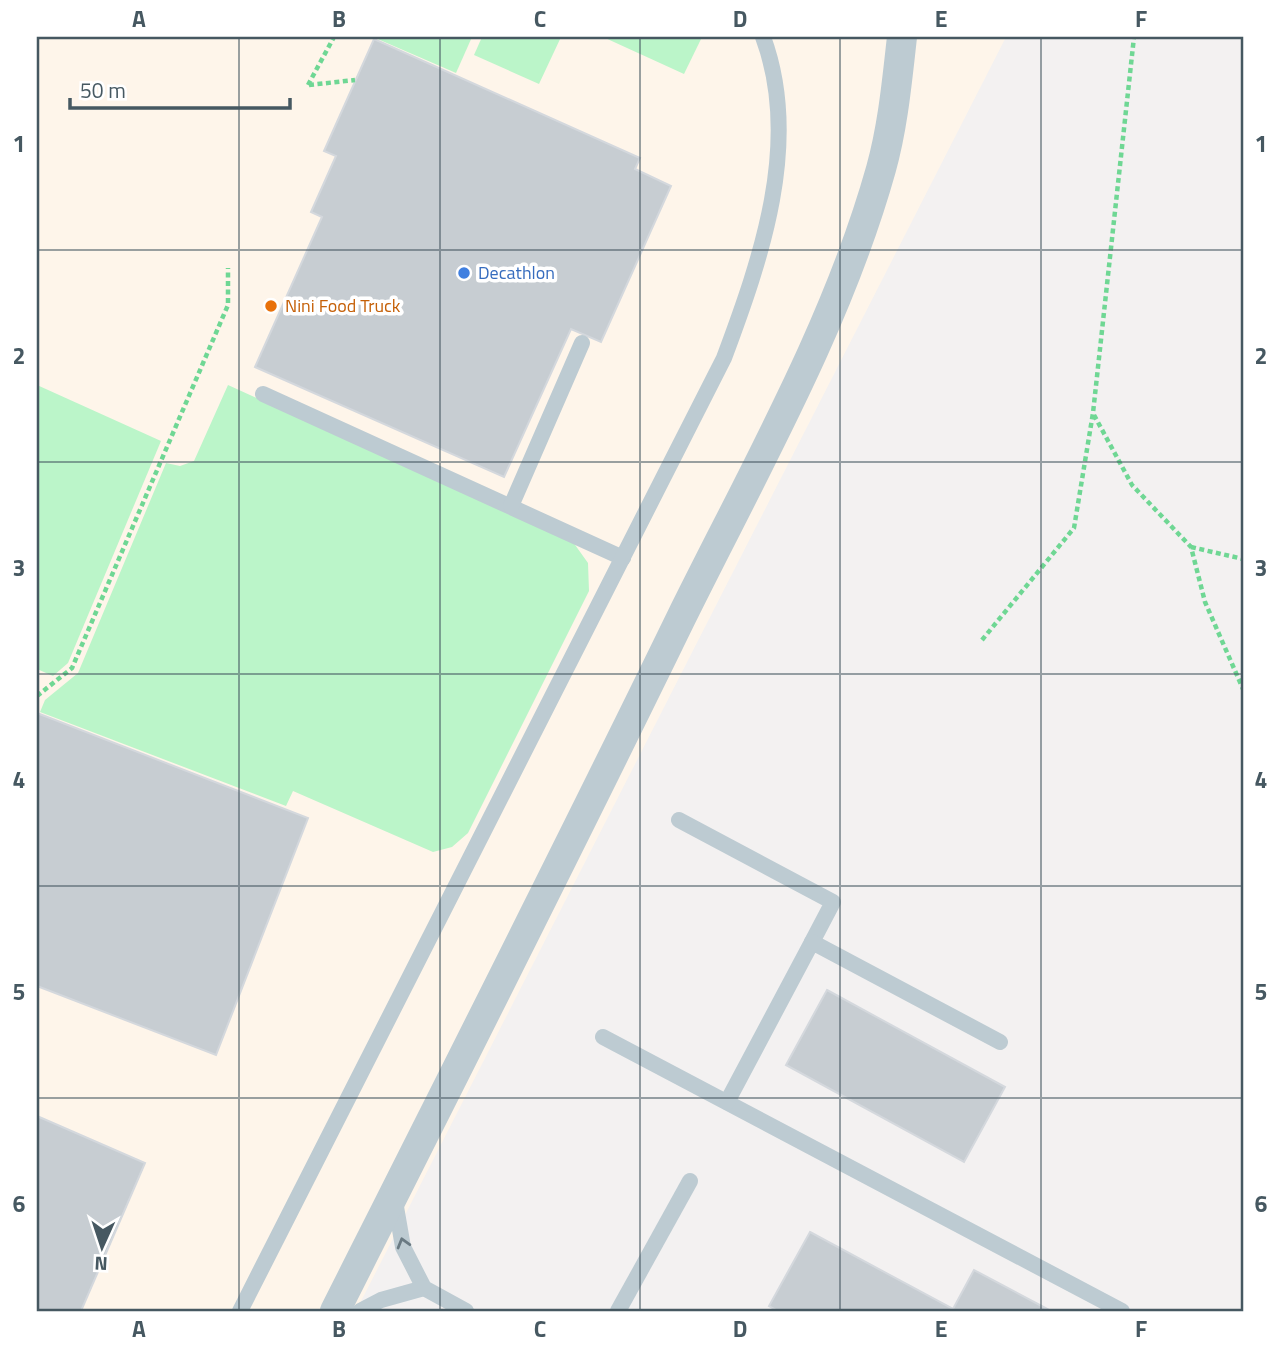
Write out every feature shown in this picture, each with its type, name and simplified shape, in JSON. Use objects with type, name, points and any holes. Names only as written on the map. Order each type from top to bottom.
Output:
[{"type":"street","points":[[335,1311],[812,351],[865,219],[881,165],[895,98],[902,37]]},
{"type":"lane","points":[[240,1311],[724,358],[749,291],[769,225],[778,108],[763,37]]},
{"type":"lane","points":[[511,506],[582,343]]},
{"type":"lane","points":[[263,394],[623,558]]},
{"type":"lane","points":[[680,820],[833,902],[727,1102]]},
{"type":"lane","points":[[812,942],[1000,1041]]},
{"type":"lane","points":[[603,1037],[1122,1311]]},
{"type":"lane","points":[[618,1311],[690,1181]]},
{"type":"lane","points":[[394,1195],[403,1247],[424,1288],[466,1311]]},
{"type":"lane","points":[[360,1311],[381,1300],[424,1288]]},
{"type":"path","points":[[334,37],[308,85],[355,80]]},
{"type":"path","points":[[982,640],[1074,528],[1093,413],[1134,37]]},
{"type":"path","points":[[37,696],[72,668],[228,305],[228,268]]},
{"type":"path","points":[[1093,413],[1132,485],[1191,547],[1205,602],[1243,689]]},
{"type":"path","points":[[1191,547],[1243,559]]},
{"type":"shaded area","points":[[37,37],[1006,37],[356,1311],[37,1311]]},
{"type":"green space","points":[[373,37],[472,37],[456,73]]},
{"type":"green space","points":[[482,37],[561,37],[539,84],[474,55]]},
{"type":"green space","points":[[603,37],[702,37],[684,74]]},
{"type":"green space","points":[[37,385],[161,441],[68,663],[53,676],[37,669]]},
{"type":"green space","points":[[228,385],[573,542],[588,563],[589,591],[468,833],[452,847],[433,852],[293,791],[286,806],[40,712],[45,700],[78,673],[166,463],[180,466],[194,461]]},
{"type":"building","name":"Decathlon","points":[[374,39],[640,158],[635,169],[671,186],[601,342],[571,329],[504,477],[255,367],[322,217],[311,212],[336,156],[324,151]]},
{"type":"building","points":[[37,713],[308,818],[216,1055],[37,986]]},
{"type":"building","points":[[827,990],[1005,1087],[964,1162],[786,1065]]},
{"type":"building","points":[[37,1116],[145,1163],[81,1311],[37,1311]]},
{"type":"building","points":[[810,1232],[953,1309],[974,1270],[1051,1311],[778,1311],[769,1306]]},
{"type":"place","name":"Decathlon","points":[[464,273]]},
{"type":"place","name":"Nini Food Truck","points":[[271,306]]}]
